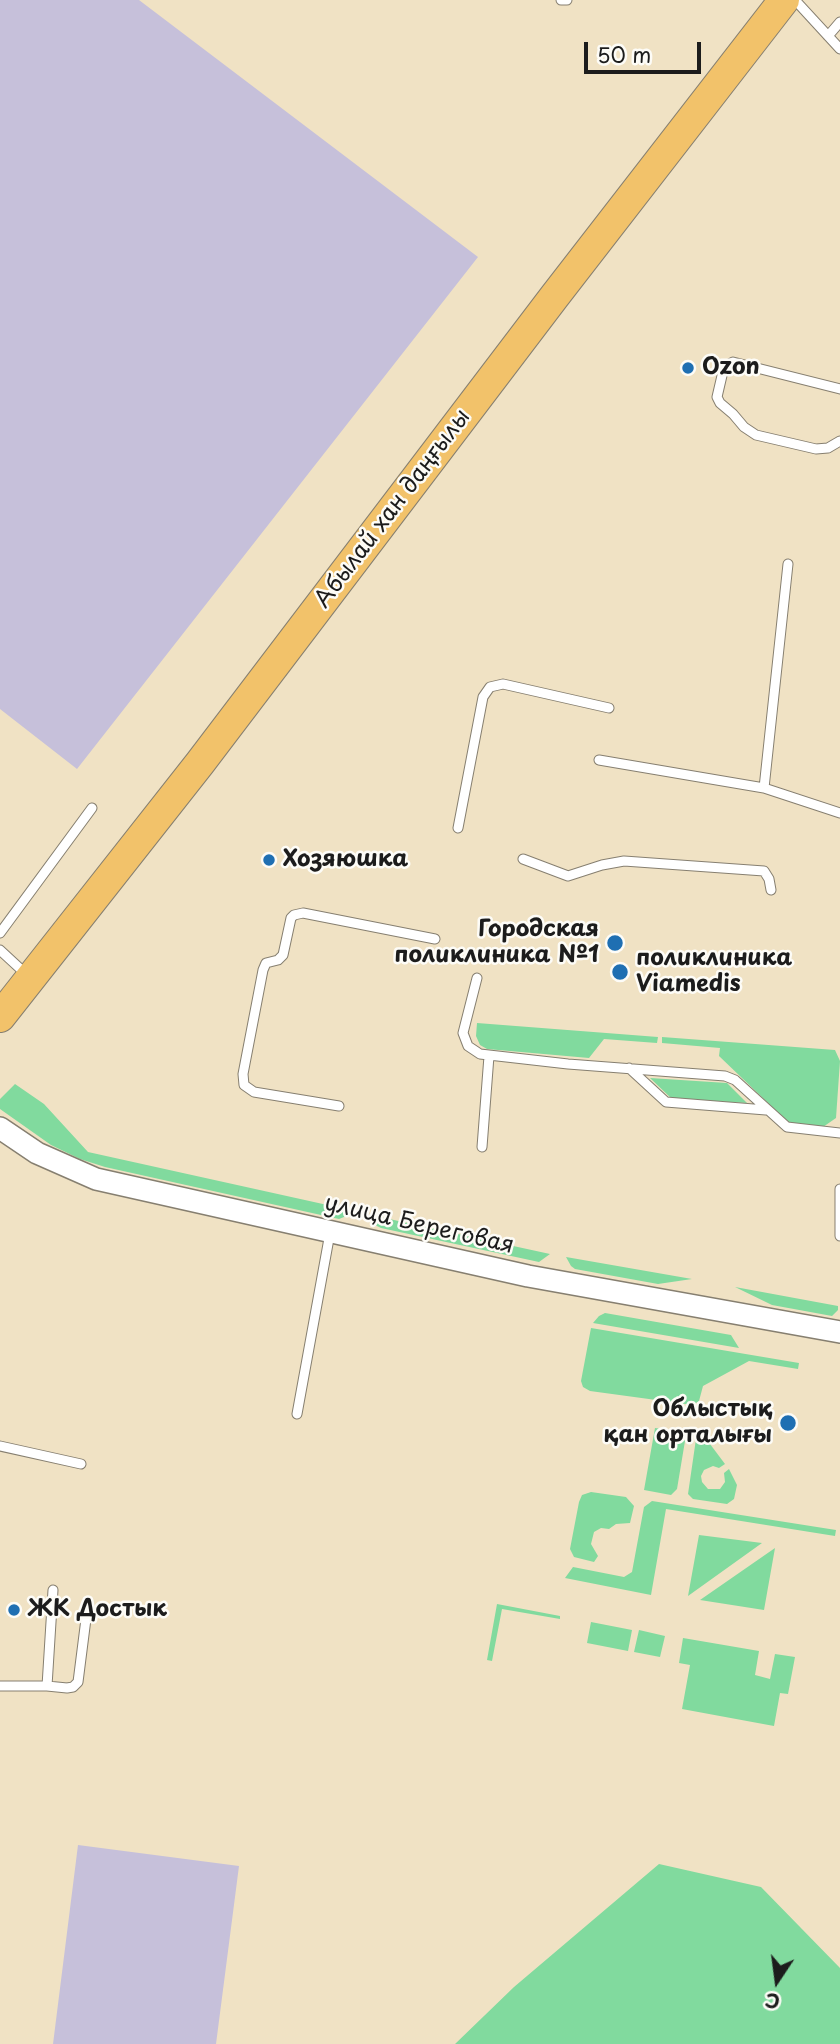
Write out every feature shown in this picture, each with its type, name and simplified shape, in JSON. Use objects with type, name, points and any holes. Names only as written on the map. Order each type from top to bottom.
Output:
[{"type":"highway","name":"Абылай хан даңғылы","points":[[0,1024],[12,1000],[200,763],[554,296],[784,0]]},
{"type":"street","name":"улица Береговая","points":[[0,1128],[37,1153],[96,1179],[528,1276],[840,1332]]},
{"type":"lane","points":[[561,0],[567,0]]},
{"type":"lane","points":[[795,0],[840,49]]},
{"type":"lane","points":[[828,36],[840,22]]},
{"type":"lane","points":[[840,389],[733,362],[724,367],[716,397],[744,427],[756,435],[816,449],[828,448],[840,441]]},
{"type":"lane","points":[[764,788],[788,564]]},
{"type":"lane","points":[[458,828],[483,697],[490,687],[502,684],[609,708]]},
{"type":"lane","points":[[599,760],[764,788],[840,813]]},
{"type":"lane","points":[[0,933],[92,808]]},
{"type":"lane","points":[[523,859],[568,876],[624,861],[764,871],[771,890]]},
{"type":"lane","points":[[339,1106],[254,1092],[244,1085],[243,1074],[263,970],[266,963],[278,960],[283,955],[291,918],[303,913],[435,939]]},
{"type":"lane","points":[[0,950],[12,1000]]},
{"type":"lane","points":[[477,978],[463,1033],[464,1040],[473,1051],[489,1056],[731,1078],[781,1124],[792,1129],[840,1133]]},
{"type":"lane","points":[[482,1147],[489,1056]]},
{"type":"lane","points":[[629,1068],[666,1102],[766,1110]]},
{"type":"lane","points":[[840,1189],[840,1236]]},
{"type":"lane","points":[[297,1414],[330,1231]]},
{"type":"lane","points":[[0,1446],[81,1464]]},
{"type":"lane","points":[[47,1686],[53,1590]]},
{"type":"lane","points":[[0,1686],[73,1687],[78,1682],[87,1611]]},
{"type":"shaded area","points":[[0,0],[139,0],[478,257],[77,769],[0,709]]},
{"type":"shaded area","points":[[78,1845],[239,1866],[216,2044],[53,2044]]},
{"type":"green space","points":[[477,1023],[658,1037],[657,1043],[604,1039],[589,1058],[487,1049],[480,1045],[476,1036]]},
{"type":"green space","points":[[662,1037],[835,1050],[840,1061],[836,1118],[823,1127],[791,1125],[719,1056],[720,1048],[662,1043]]},
{"type":"green space","points":[[650,1078],[727,1083],[747,1103],[672,1099]]},
{"type":"green space","points":[[15,1084],[44,1104],[88,1152],[350,1210],[349,1215],[339,1219],[105,1167],[80,1159],[51,1145],[0,1109],[0,1099]]},
{"type":"green space","points":[[371,1215],[550,1254],[539,1262],[381,1228],[373,1224]]},
{"type":"green space","points":[[566,1257],[692,1279],[658,1284],[575,1269]]},
{"type":"green space","points":[[735,1287],[838,1306],[838,1310],[832,1316],[772,1305]]},
{"type":"green space","points":[[605,1313],[731,1335],[739,1348],[593,1323]]},
{"type":"green space","points":[[591,1328],[799,1363],[798,1369],[749,1361],[703,1386],[699,1401],[693,1405],[590,1391],[583,1387],[581,1381]]},
{"type":"green space","points":[[655,1428],[677,1431],[685,1441],[677,1489],[671,1495],[644,1490]]},
{"type":"green space","points":[[704,1436],[725,1464],[719,1468],[713,1466],[704,1470],[702,1482],[708,1489],[720,1489],[725,1482],[724,1473],[729,1469],[737,1485],[734,1499],[727,1504],[693,1499],[688,1494],[696,1439]]},
{"type":"green space","points":[[591,1492],[626,1497],[634,1506],[630,1523],[616,1524],[609,1529],[601,1528],[594,1532],[591,1544],[598,1556],[594,1562],[574,1557],[570,1549],[579,1502],[582,1495]]},
{"type":"green space","points":[[652,1501],[836,1530],[835,1536],[666,1509],[651,1595],[565,1578],[573,1567],[624,1577],[632,1572],[644,1507]]},
{"type":"green space","points":[[699,1535],[762,1543],[688,1596]]},
{"type":"green space","points":[[775,1548],[764,1610],[700,1600]]},
{"type":"green space","points":[[497,1604],[560,1616],[560,1619],[502,1609],[492,1661],[487,1660]]},
{"type":"green space","points":[[591,1622],[632,1630],[628,1651],[587,1643]]},
{"type":"green space","points":[[639,1630],[665,1636],[660,1657],[634,1652]]},
{"type":"green space","points":[[683,1638],[759,1651],[755,1675],[770,1679],[775,1654],[795,1657],[788,1694],[780,1693],[774,1726],[682,1709],[690,1665],[679,1663]]},
{"type":"green space","points":[[659,1864],[761,1887],[840,1968],[840,2044],[455,2044],[514,1987]]},
{"type":"place","name":"Ozon","points":[[688,368]]},
{"type":"place","name":"Хозяюшка","points":[[269,860]]},
{"type":"place","name":"Городская поликлиника №1","points":[[615,943]]},
{"type":"place","name":"поликлиника Viamedis","points":[[620,972]]},
{"type":"place","name":"Облыстық қан орталығы","points":[[788,1423]]},
{"type":"place","name":"ЖК Достык","points":[[14,1610]]}]
